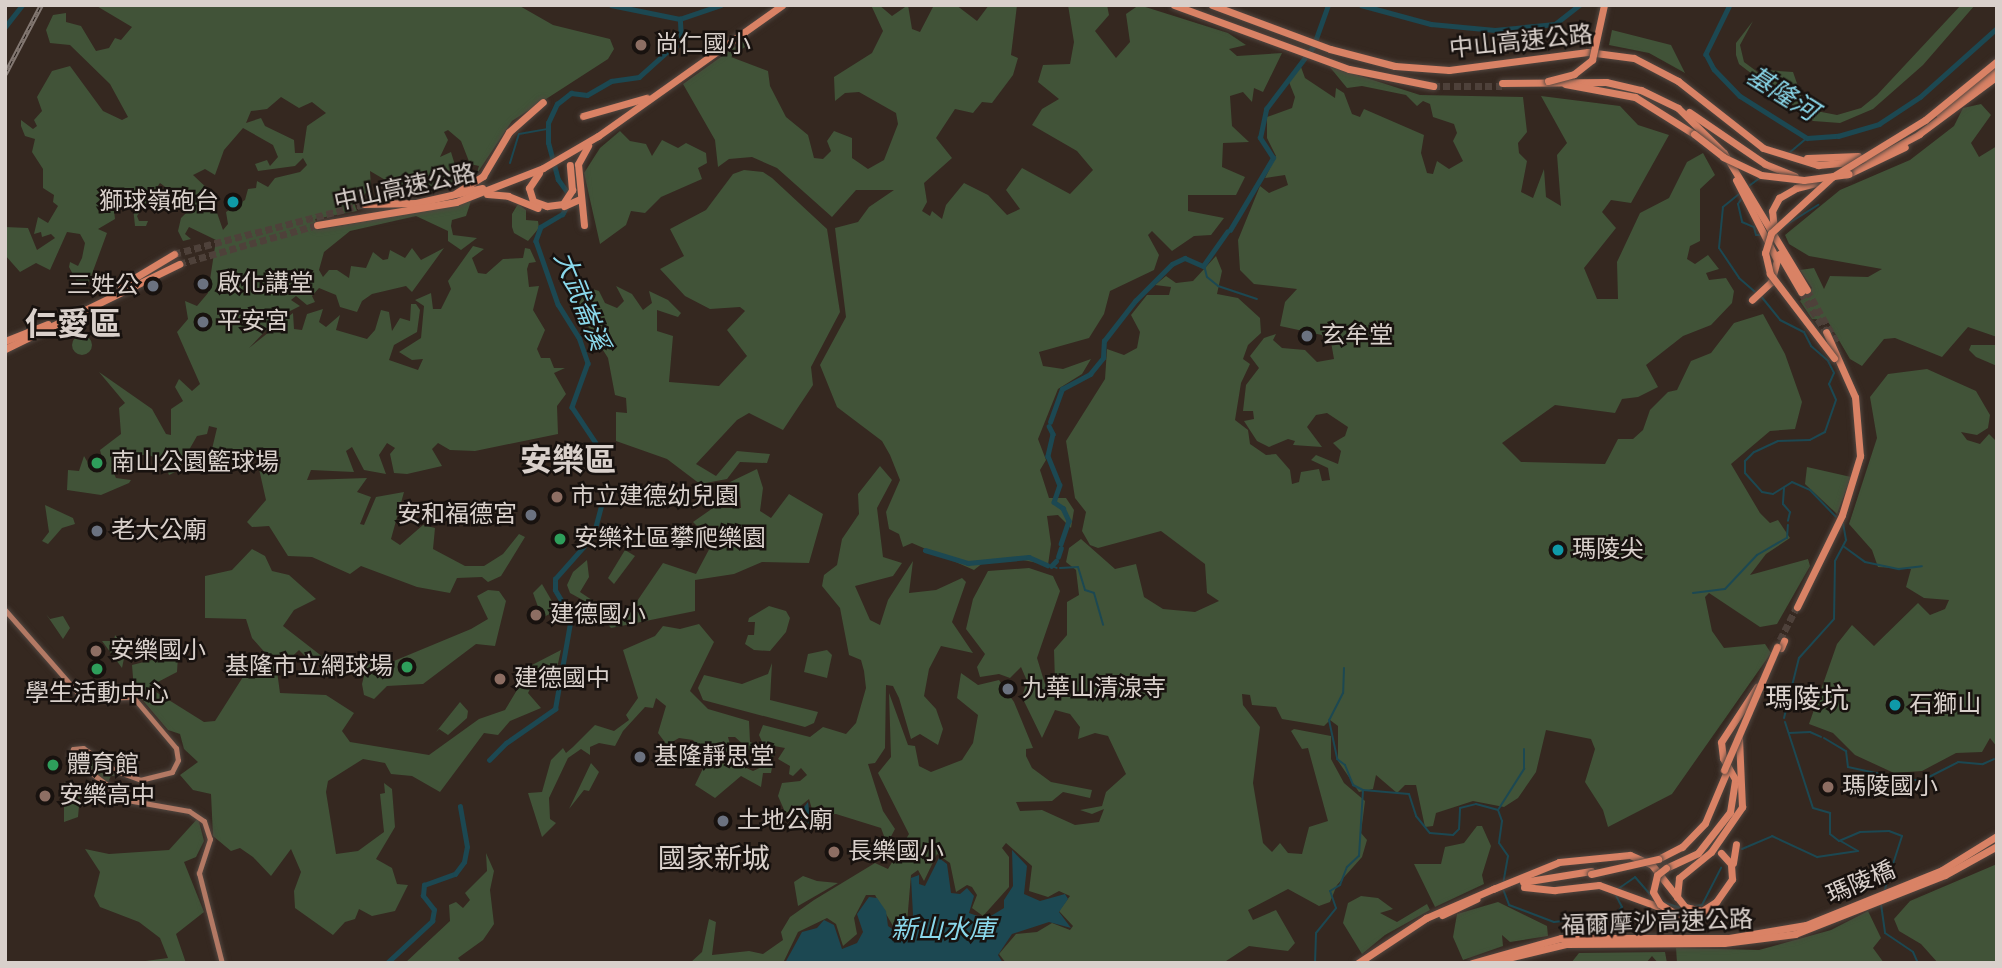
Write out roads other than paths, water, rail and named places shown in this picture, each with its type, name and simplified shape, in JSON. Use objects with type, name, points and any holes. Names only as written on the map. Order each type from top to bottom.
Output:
[{"type":"highway","name":"中山高速公路","points":[[568,157],[775,5]]},
{"type":"highway","name":"中山高速公路","points":[[365,204],[406,206],[475,196],[568,157],[782,5]]},
{"type":"highway","points":[[1174,5],[1335,62],[1433,83]]},
{"type":"highway","points":[[1186,5],[1293,47]]},
{"type":"highway","name":"中山高速公路","points":[[1212,5],[1297,34]]},
{"type":"highway","name":"中山高速公路","points":[[1223,5],[1379,63],[1425,69],[1580,52],[1621,55],[1667,73],[1740,134],[1773,151],[1831,165],[1874,157],[1915,137],[1997,76]]},
{"type":"highway","points":[[1548,81],[1574,74],[1592,60],[1604,5]]},
{"type":"highway","points":[[1752,300],[1766,287],[1777,268],[1774,253],[1732,170],[1693,125],[1657,100],[1619,87],[1568,83],[1548,81],[1507,84],[1568,83],[1620,84],[1656,94],[1714,127],[1786,175],[1820,176],[1849,164],[1918,124],[1997,61]]},
{"type":"highway","name":"中山高速公路","points":[[1803,160],[1853,157],[1885,147],[1913,132],[1997,70]]},
{"type":"highway","points":[[1568,83],[1635,97],[1694,134],[1723,157],[1761,175],[1804,180],[1849,174]]},
{"type":"highway","points":[[1620,84],[1678,108],[1708,134],[1804,291],[1772,224],[1776,202],[1796,188],[1869,167],[1920,137],[1957,107]]},
{"type":"highway","points":[[583,116],[646,98]]},
{"type":"highway","points":[[429,201],[479,180],[503,140],[542,104]]},
{"type":"highway","points":[[584,225],[579,158],[628,115]]},
{"type":"highway","points":[[475,196],[511,197],[541,209],[563,205],[575,198],[568,157]]},
{"type":"highway","points":[[1849,164],[1781,221],[1771,233],[1765,253],[1770,274],[1826,346],[1855,397]]},
{"type":"highway","name":"中山高速公路","points":[[317,225],[464,194],[542,168]]},
{"type":"highway","points":[[542,168],[530,183],[530,197],[542,206],[563,205]]},
{"type":"highway","points":[[5,345],[65,319],[144,276],[174,254]]},
{"type":"highway","points":[[5,345],[144,276],[179,264]]},
{"type":"highway","points":[[1825,332],[1855,397],[1862,456]]},
{"type":"highway","points":[[1799,608],[1850,501],[1862,456],[1855,397],[1839,347]]},
{"type":"highway","points":[[1469,899],[1658,859],[1682,847],[1705,823],[1781,644],[1766,672],[1698,828],[1664,854],[1591,873]]},
{"type":"highway","points":[[1676,913],[1660,904],[1653,892],[1657,875],[1698,853],[1730,812],[1736,785],[1721,751],[1725,733],[1766,672]]},
{"type":"highway","points":[[1679,901],[1677,882],[1711,852],[1737,817],[1743,801],[1740,736]]},
{"type":"highway","points":[[1944,871],[1997,831]]},
{"type":"highway","points":[[1944,871],[1997,836]]},
{"type":"highway","points":[[1493,889],[1544,884],[1568,889],[1605,886],[1676,913],[1695,917],[1712,910],[1733,883],[1736,844]]},
{"type":"highway","points":[[1944,871],[1997,848]]},
{"type":"highway","points":[[1358,963],[1469,899],[1559,862],[1630,855],[1652,865],[1679,901],[1693,911],[1706,910],[1732,879],[1731,864],[1723,852],[1733,863]]},
{"type":"highway","name":"瑪陵橋","points":[[1829,924],[1944,871]]},
{"type":"highway","name":"瑪陵橋","points":[[1793,928],[1944,871]]},
{"type":"highway","name":"福爾摩沙高速公路","points":[[1488,963],[1566,944],[1730,940],[1795,934],[1829,924]]},
{"type":"highway","name":"福爾摩沙高速公路","points":[[1472,963],[1561,938],[1730,940],[1793,928]]},
{"type":"main road","points":[[5,610],[76,692],[91,698],[132,697],[178,754],[170,774],[141,780],[107,766],[83,748],[73,749],[73,763],[127,800],[194,813],[206,823],[210,836],[199,873],[222,963]]},
{"type":"water","points":[[808,802],[810,818],[831,815],[833,820],[809,831],[811,825],[797,816]]},
{"type":"water","name":"新山水庫","points":[[1012,850],[1027,866],[1024,894],[1040,901],[1065,894],[1068,899],[1059,912],[1071,928],[1049,922],[1012,934],[998,955],[1003,963],[785,963],[802,932],[817,928],[824,920],[834,925],[842,949],[857,943],[863,932],[857,914],[869,897],[877,898],[886,911],[888,926],[895,931],[907,927],[913,915],[911,878],[919,875],[919,884],[925,886],[939,858],[947,864],[951,893],[960,894],[967,888],[974,896],[969,913],[986,919],[1004,908],[1004,900],[1013,886]]},
{"type":"waterway","points":[[5,27],[22,5]]},
{"type":"waterway","name":"基隆河","points":[[611,5],[680,19],[721,5]]},
{"type":"waterway","points":[[1230,230],[1273,158],[1260,138],[1266,109],[1313,47],[1328,5]]},
{"type":"waterway","name":"基隆河","points":[[1361,5],[1431,24],[1495,30],[1555,24],[1579,5]]},
{"type":"waterway","name":"基隆河","points":[[1730,5],[1706,54],[1714,69],[1740,96],[1807,138],[1838,136],[1879,124],[1920,97],[1997,28]]},
{"type":"waterway","name":"大武崙溪","points":[[674,48],[681,41],[680,19]]},
{"type":"waterway","name":"大武崙溪","points":[[569,195],[558,180],[548,143],[548,123],[557,104],[571,93],[587,95],[611,81],[639,77],[668,51]]},
{"type":"waterway","points":[[510,163],[519,134],[547,129]]},
{"type":"waterway","points":[[1789,153],[1807,138]]},
{"type":"waterway","points":[[1749,186],[1761,177]]},
{"type":"waterway","points":[[1739,194],[1723,207],[1719,248],[1739,278],[1755,292]]},
{"type":"waterway","points":[[1742,198],[1738,204],[1742,222],[1754,227],[1756,235],[1762,235]]},
{"type":"waterway","name":"大武崙溪","points":[[569,203],[563,214],[541,227],[536,241],[558,304],[579,337],[588,363],[572,407],[596,443]]},
{"type":"waterway","points":[[1781,228],[1818,205]]},
{"type":"waterway","points":[[1050,422],[1062,389],[1090,374],[1103,358],[1104,341],[1135,301],[1172,264],[1185,258],[1203,266],[1227,232]]},
{"type":"waterway","points":[[1204,265],[1207,277],[1218,286],[1257,299]]},
{"type":"waterway","points":[[1760,295],[1780,320],[1804,332],[1811,346],[1828,361],[1834,373],[1829,384],[1836,400],[1825,432],[1810,440],[1778,441],[1754,452],[1745,461],[1745,473],[1762,492],[1773,494],[1792,482],[1810,490],[1836,517]]},
{"type":"waterway","points":[[1049,426],[1053,434],[1048,456],[1060,485],[1054,502],[1063,508],[1069,521],[1061,544]]},
{"type":"waterway","points":[[1784,488],[1783,504],[1790,512],[1788,521]]},
{"type":"waterway","name":"大武崙溪","points":[[489,760],[506,743],[555,709],[571,617],[555,590],[555,579],[593,536],[601,506]]},
{"type":"waterway","points":[[1784,718],[1799,658],[1834,619],[1835,561],[1846,540],[1843,523]]},
{"type":"waterway","points":[[1693,593],[1725,589],[1757,555],[1787,538],[1788,525]]},
{"type":"waterway","points":[[1843,546],[1865,562],[1899,569],[1922,566]]},
{"type":"waterway","points":[[1058,557],[1061,548]]},
{"type":"waterway","points":[[925,550],[968,563],[1029,557],[1047,565]]},
{"type":"waterway","points":[[1051,566],[1056,561]]},
{"type":"waterway","points":[[1052,566],[1057,568]]},
{"type":"waterway","points":[[1060,568],[1078,567],[1085,590],[1094,593],[1103,625]]},
{"type":"waterway","points":[[1344,668],[1343,693],[1329,720],[1337,759],[1345,765],[1353,785],[1363,790]]},
{"type":"waterway","points":[[1785,722],[1813,808],[1830,813],[1830,834],[1839,841],[1860,832],[1889,831],[1902,836],[1885,889]]},
{"type":"waterway","points":[[1789,733],[1810,732],[1821,737]]},
{"type":"waterway","points":[[1824,738],[1846,751],[1848,767],[1908,780],[1923,780],[1958,762],[1983,764],[1994,759]]},
{"type":"waterway","points":[[1498,810],[1524,769],[1524,749]]},
{"type":"waterway","points":[[1315,963],[1316,933],[1336,908],[1330,891],[1340,885],[1347,867],[1359,856],[1363,790],[1409,794],[1416,816],[1430,833],[1453,835],[1459,829],[1460,808],[1476,804],[1498,810],[1502,821],[1499,843],[1508,856],[1503,883]]},
{"type":"waterway","name":"大武崙溪","points":[[387,963],[432,921],[434,910],[423,896],[424,885],[455,874],[464,862],[467,847],[460,807]]},
{"type":"waterway","points":[[1742,849],[1772,836],[1817,857],[1858,851],[1841,841]]},
{"type":"waterway","points":[[1696,906],[1702,905],[1721,868]]},
{"type":"waterway","points":[[1618,889],[1635,877],[1654,899]]},
{"type":"waterway","points":[[1503,889],[1509,905],[1554,922],[1615,915],[1622,907],[1615,894]]},
{"type":"waterway","points":[[1662,902],[1683,909]]},
{"type":"waterway","points":[[1881,904],[1885,933],[1913,952],[1918,963]]},
{"type":"tunnel","points":[[1433,86],[1502,86]]},
{"type":"tunnel","points":[[174,254],[364,204]]},
{"type":"tunnel","points":[[179,264],[317,225]]},
{"type":"tunnel","points":[[1807,290],[1837,343]]},
{"type":"tunnel","points":[[1801,292],[1826,332]]},
{"type":"tunnel","points":[[1780,640],[1797,607]]},
{"type":"railway","points":[[5,74],[41,5]]},
{"type":"place","name":"尚仁國小","points":[[641,45]]},
{"type":"place","name":"獅球嶺砲台","points":[[233,202]]},
{"type":"place","name":"啟化講堂","points":[[203,284]]},
{"type":"place","name":"三姓公","points":[[153,286]]},
{"type":"place","name":"平安宮","points":[[203,322]]},
{"type":"place","name":"玄牟堂","points":[[1307,336]]},
{"type":"place","name":"南山公園籃球場","points":[[97,463]]},
{"type":"place","name":"市立建德幼兒園","points":[[557,497]]},
{"type":"place","name":"安和福德宮","points":[[531,515]]},
{"type":"place","name":"老大公廟","points":[[97,531]]},
{"type":"place","name":"安樂社區攀爬樂園","points":[[560,539]]},
{"type":"place","name":"瑪陵尖","points":[[1558,550]]},
{"type":"place","name":"建德國小","points":[[536,615]]},
{"type":"place","name":"安樂國小","points":[[96,651]]},
{"type":"place","name":"基隆市立網球場","points":[[407,667]]},
{"type":"place","name":"學生活動中心","points":[[97,669]]},
{"type":"place","name":"建德國中","points":[[500,679]]},
{"type":"place","name":"九華山清湶寺","points":[[1008,689]]},
{"type":"place","name":"石獅山","points":[[1895,705]]},
{"type":"place","name":"基隆靜思堂","points":[[640,757]]},
{"type":"place","name":"體育館","points":[[53,765]]},
{"type":"place","name":"瑪陵國小","points":[[1828,787]]},
{"type":"place","name":"安樂高中","points":[[45,796]]},
{"type":"place","name":"土地公廟","points":[[723,821]]},
{"type":"place","name":"長樂國小","points":[[834,852]]},
{"type":"district","name":"仁愛區","points":[[73,324]]},
{"type":"district","name":"安樂區","points":[[568,460]]},
{"type":"district","name":"瑪陵坑","points":[[1807,699]]},
{"type":"district","name":"國家新城","points":[[714,859]]}]
